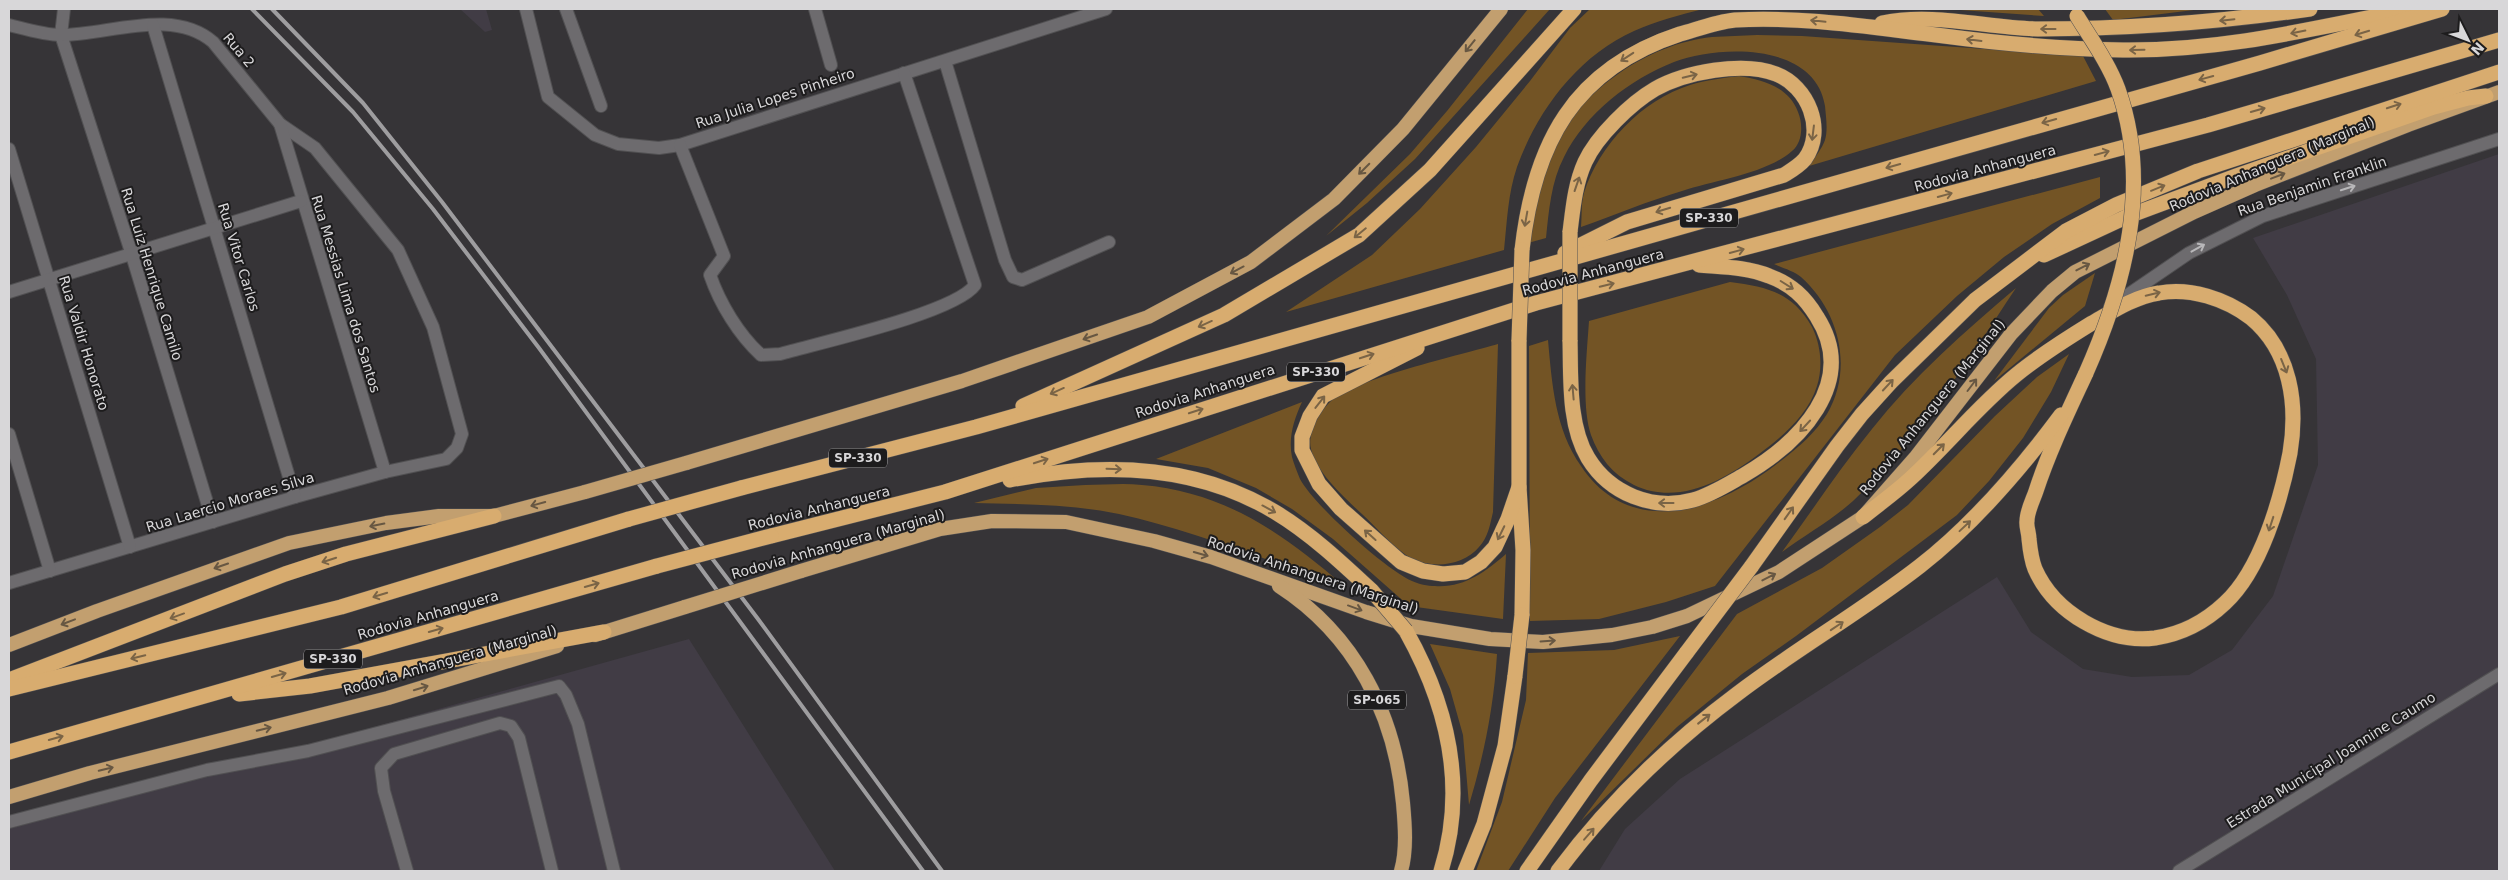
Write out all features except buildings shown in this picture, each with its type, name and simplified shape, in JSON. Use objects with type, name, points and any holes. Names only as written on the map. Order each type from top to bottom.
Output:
[{"type":"highway","points":[[9,680],[285,574],[346,554],[686,464],[962,381],[1148,317],[1251,262],[1334,199],[1403,129],[1501,9]]},
{"type":"highway","points":[[976,427],[1224,316],[1359,235],[1430,170],[1574,9]]},
{"type":"highway","points":[[1863,517],[1910,478],[2017,374],[2072,336],[2135,299],[2174,291],[2207,296],[2244,313],[2259,325],[2278,352],[2289,379],[2294,404],[2293,435],[2281,489],[2271,523],[2258,556],[2228,601],[2206,619],[2189,628],[2154,638],[2127,637],[2101,631],[2081,620],[2051,595],[2036,570],[2031,556],[2027,520],[2043,468],[2104,333],[2120,280],[2131,231],[2134,178],[2130,138],[2118,89],[2072,9]]},
{"type":"highway","points":[[1866,27],[1916,20],[2035,29],[2124,28],[2262,17],[2310,9]]},
{"type":"highway","points":[[1465,871],[1484,824],[1505,746],[1522,615],[1523,550],[1519,487],[1520,340],[1522,250],[1526,219],[1534,180],[1551,137],[1581,94],[1600,76],[1625,59],[1656,42],[1732,20],[1813,20],[2012,45],[2123,50],[2187,49],[2241,43],[2414,9]]},
{"type":"highway","name":"Rodovia Anhanguera","points":[[9,689],[341,607],[629,519],[976,427],[2260,63],[2442,9]]},
{"type":"highway","name":"Rodovia Anhanguera","points":[[9,752],[657,566],[945,492],[1536,303],[1690,264],[2208,125],[2499,40]]},
{"type":"highway","points":[[1540,266],[1627,222],[1784,175],[1798,166],[1806,157],[1813,138],[1814,122],[1811,109],[1791,82],[1777,74],[1759,70],[1732,69],[1688,75],[1655,89],[1629,108],[1585,161],[1575,192],[1570,232],[1570,340],[1575,419],[1581,441],[1588,457],[1598,472],[1624,492],[1647,502],[1684,502],[1722,488],[1760,465],[1788,443],[1808,423],[1818,409],[1824,395],[1830,370],[1827,338],[1813,310],[1804,298],[1789,285],[1751,270],[1690,264]]},
{"type":"highway","points":[[1527,871],[1591,780],[1751,568],[1862,414],[1891,382],[1976,300],[2066,231],[2116,205],[2198,171],[2499,72]]},
{"type":"highway","points":[[2024,262],[2077,241],[2126,217],[2227,179],[2434,107],[2493,94]]},
{"type":"highway","name":"Rodovia Anhanguera (Marginal)","points":[[9,797],[90,773],[388,698],[940,529],[992,521],[1066,522],[1154,541],[1259,573],[1366,612],[1412,626],[1490,639],[1543,642],[1612,635],[1652,627],[1687,616],[1778,572],[1863,517],[1920,450],[2011,334],[2052,291],[2075,272],[2194,212],[2246,189],[2493,94]]},
{"type":"highway","points":[[1466,324],[1323,396],[1310,416],[1302,437],[1302,450],[1319,484],[1341,508],[1401,562],[1423,571],[1444,574],[1465,572],[1482,562],[1495,547],[1508,519],[1519,487]]},
{"type":"highway","points":[[1558,871],[1621,798],[1664,754],[1699,723],[1738,693],[1921,566],[1984,509],[2059,417],[2078,390]]},
{"type":"highway","points":[[945,492],[1049,472],[1086,468],[1170,472],[1201,479],[1237,492],[1275,512],[1341,563],[1372,591],[1406,631],[1422,661],[1436,694],[1452,762],[1452,827],[1441,871]]},
{"type":"highway","points":[[9,645],[106,607],[289,543],[386,523],[439,516],[494,516]]},
{"type":"highway","name":"SP-065","points":[[1259,573],[1294,596],[1324,621],[1353,656],[1376,697],[1392,741],[1401,783],[1405,840],[1405,859],[1401,871]]},
{"type":"highway","points":[[195,699],[310,686],[604,632]]},
{"type":"street","points":[[60,35],[64,9]]},
{"type":"street","name":"Rua Julia Lopes Pinheiro","points":[[526,9],[548,97],[595,135],[618,144],[659,148],[680,145],[1106,9]]},
{"type":"street","points":[[566,9],[602,106]]},
{"type":"street","points":[[815,9],[831,65]]},
{"type":"street","name":"Rua 2","points":[[9,25],[60,35],[153,25],[190,28],[203,33],[213,42],[280,124]]},
{"type":"street","name":"Rua Vitor Carlos","points":[[153,25],[215,226],[294,497]]},
{"type":"street","name":"Rua Luiz Henrique Camilo","points":[[60,35],[131,252],[213,522]]},
{"type":"street","points":[[945,60],[1005,260],[1013,277],[1022,280],[1109,242]]},
{"type":"street","points":[[680,145],[724,256],[710,275],[714,289],[746,341],[762,355],[780,354],[930,312],[970,292],[975,285],[904,73]]},
{"type":"street","name":"Rua Messias Lima dos Santos","points":[[280,124],[385,472]]},
{"type":"street","name":"Rua Laercio Moraes Silva","points":[[9,583],[294,497],[385,472],[446,459],[457,448],[462,434],[433,327],[398,250],[315,148],[280,124]]},
{"type":"street","name":"Rua Benjamin Franklin","points":[[2072,336],[2154,274],[2236,228],[2294,205],[2499,139]]},
{"type":"street","name":"Rua Valdir Honorato","points":[[9,148],[130,547]]},
{"type":"street","points":[[9,292],[215,226],[302,202]]},
{"type":"street","points":[[9,434],[50,571]]},
{"type":"street","name":"Estrada Municipal Joannine Caumo","points":[[2178,871],[2499,674]]},
{"type":"street","points":[[9,822],[207,770],[308,751],[559,686],[566,695],[578,724],[614,871]]},
{"type":"street","points":[[407,871],[384,791],[381,768],[394,754],[500,723],[511,726],[519,738],[552,871]]},
{"type":"shaded area","points":[[460,9],[486,9],[492,30],[485,32]]},
{"type":"shaded area","points":[[1528,9],[1550,9],[1415,159],[1367,203],[1326,236],[1410,154],[1447,111]]},
{"type":"shaded area","points":[[1590,9],[1703,9],[1651,24],[1614,42],[1595,55],[1562,87],[1536,126],[1525,146],[1517,167],[1510,197],[1504,250],[1286,312],[1372,255],[1420,209],[1476,147],[1570,28]]},
{"type":"shaded area","points":[[1946,9],[2038,9],[2044,16]]},
{"type":"shaded area","points":[[2105,9],[2202,9],[2113,20]]},
{"type":"shaded area","points":[[1802,36],[2083,56],[2096,81],[1809,166],[1824,143],[1826,123],[1825,106],[1817,85],[1804,70],[1785,59],[1763,54],[1739,52],[1693,56],[1658,69],[1625,88],[1584,126],[1564,157],[1556,176],[1551,196],[1546,238],[1528,243],[1540,183],[1552,148],[1565,127],[1599,89],[1619,73],[1664,49],[1688,41],[1712,37]]},
{"type":"shaded area","points":[[1739,76],[1774,86],[1794,103],[1800,117],[1801,133],[1796,147],[1792,151],[1781,159],[1754,171],[1669,195],[1581,227],[1583,197],[1591,175],[1611,142],[1639,113],[1655,101],[1690,85]]},
{"type":"shaded area","points":[[2499,154],[2499,871],[1599,871],[1625,829],[1680,779],[1997,577],[2031,632],[2083,669],[2132,677],[2189,675],[2232,650],[2273,596],[2318,465],[2316,359],[2287,295],[2253,238]]},
{"type":"shaded area","points":[[2100,177],[2100,198],[2052,224],[2004,257],[1957,296],[1895,355],[1715,586],[1666,602],[1599,619],[1530,621],[1529,346],[1548,340],[1553,389],[1565,437],[1581,466],[1602,490],[1626,505],[1652,511],[1679,510],[1707,503],[1733,492],[1759,477],[1795,450],[1823,421],[1835,396],[1840,378],[1841,359],[1833,323],[1825,306],[1801,277],[1774,264]]},
{"type":"shaded area","points":[[2095,273],[2085,306],[1994,381],[2049,308],[2063,295]]},
{"type":"shaded area","points":[[1730,282],[1756,286],[1777,293],[1796,306],[1804,315],[1815,334],[1820,356],[1819,379],[1813,397],[1801,416],[1776,440],[1745,464],[1715,481],[1700,488],[1667,493],[1651,491],[1634,485],[1619,476],[1607,464],[1598,451],[1591,435],[1585,394],[1589,321]]},
{"type":"shaded area","points":[[2016,288],[1940,399],[1877,477],[1845,508],[1782,552],[1849,459],[1888,410],[1940,355]]},
{"type":"shaded area","points":[[1498,344],[1493,512],[1487,535],[1479,547],[1464,559],[1444,564],[1424,563],[1415,560],[1400,551],[1389,541],[1340,493],[1325,475],[1318,466],[1311,449],[1312,430],[1322,411],[1330,402],[1360,385],[1409,368]]},
{"type":"shaded area","points":[[2069,354],[2051,392],[2023,438],[1989,481],[1957,515],[1796,636],[1742,674],[1677,727],[1581,821],[1737,614],[1822,568],[1880,527],[1908,505],[1995,416],[2037,377]]},
{"type":"shaded area","points":[[1302,402],[1296,415],[1293,429],[1292,457],[1300,479],[1319,504],[1385,564],[1420,584],[1446,586],[1465,582],[1482,573],[1506,554],[1503,619],[1409,606],[1333,539],[1292,509],[1256,488],[1208,468],[1156,459]]},
{"type":"shaded area","points":[[1135,484],[1172,489],[1200,496],[1227,506],[1276,533],[1299,549],[1344,586],[1176,529],[1119,514],[1065,506],[974,503],[1036,488]]},
{"type":"shaded area","points":[[1680,636],[1555,798],[1508,871],[1476,871],[1502,802],[1526,700],[1528,653],[1614,650]]},
{"type":"shaded area","points":[[689,639],[835,871],[9,871],[9,829]]},
{"type":"shaded area","points":[[1430,644],[1497,654],[1488,730],[1469,805],[1463,735],[1450,689]]},
{"type":"railway","points":[[252,9],[353,112],[433,209],[539,348],[923,871]]},
{"type":"railway","points":[[272,9],[363,103],[442,202],[758,619],[942,871]]}]
